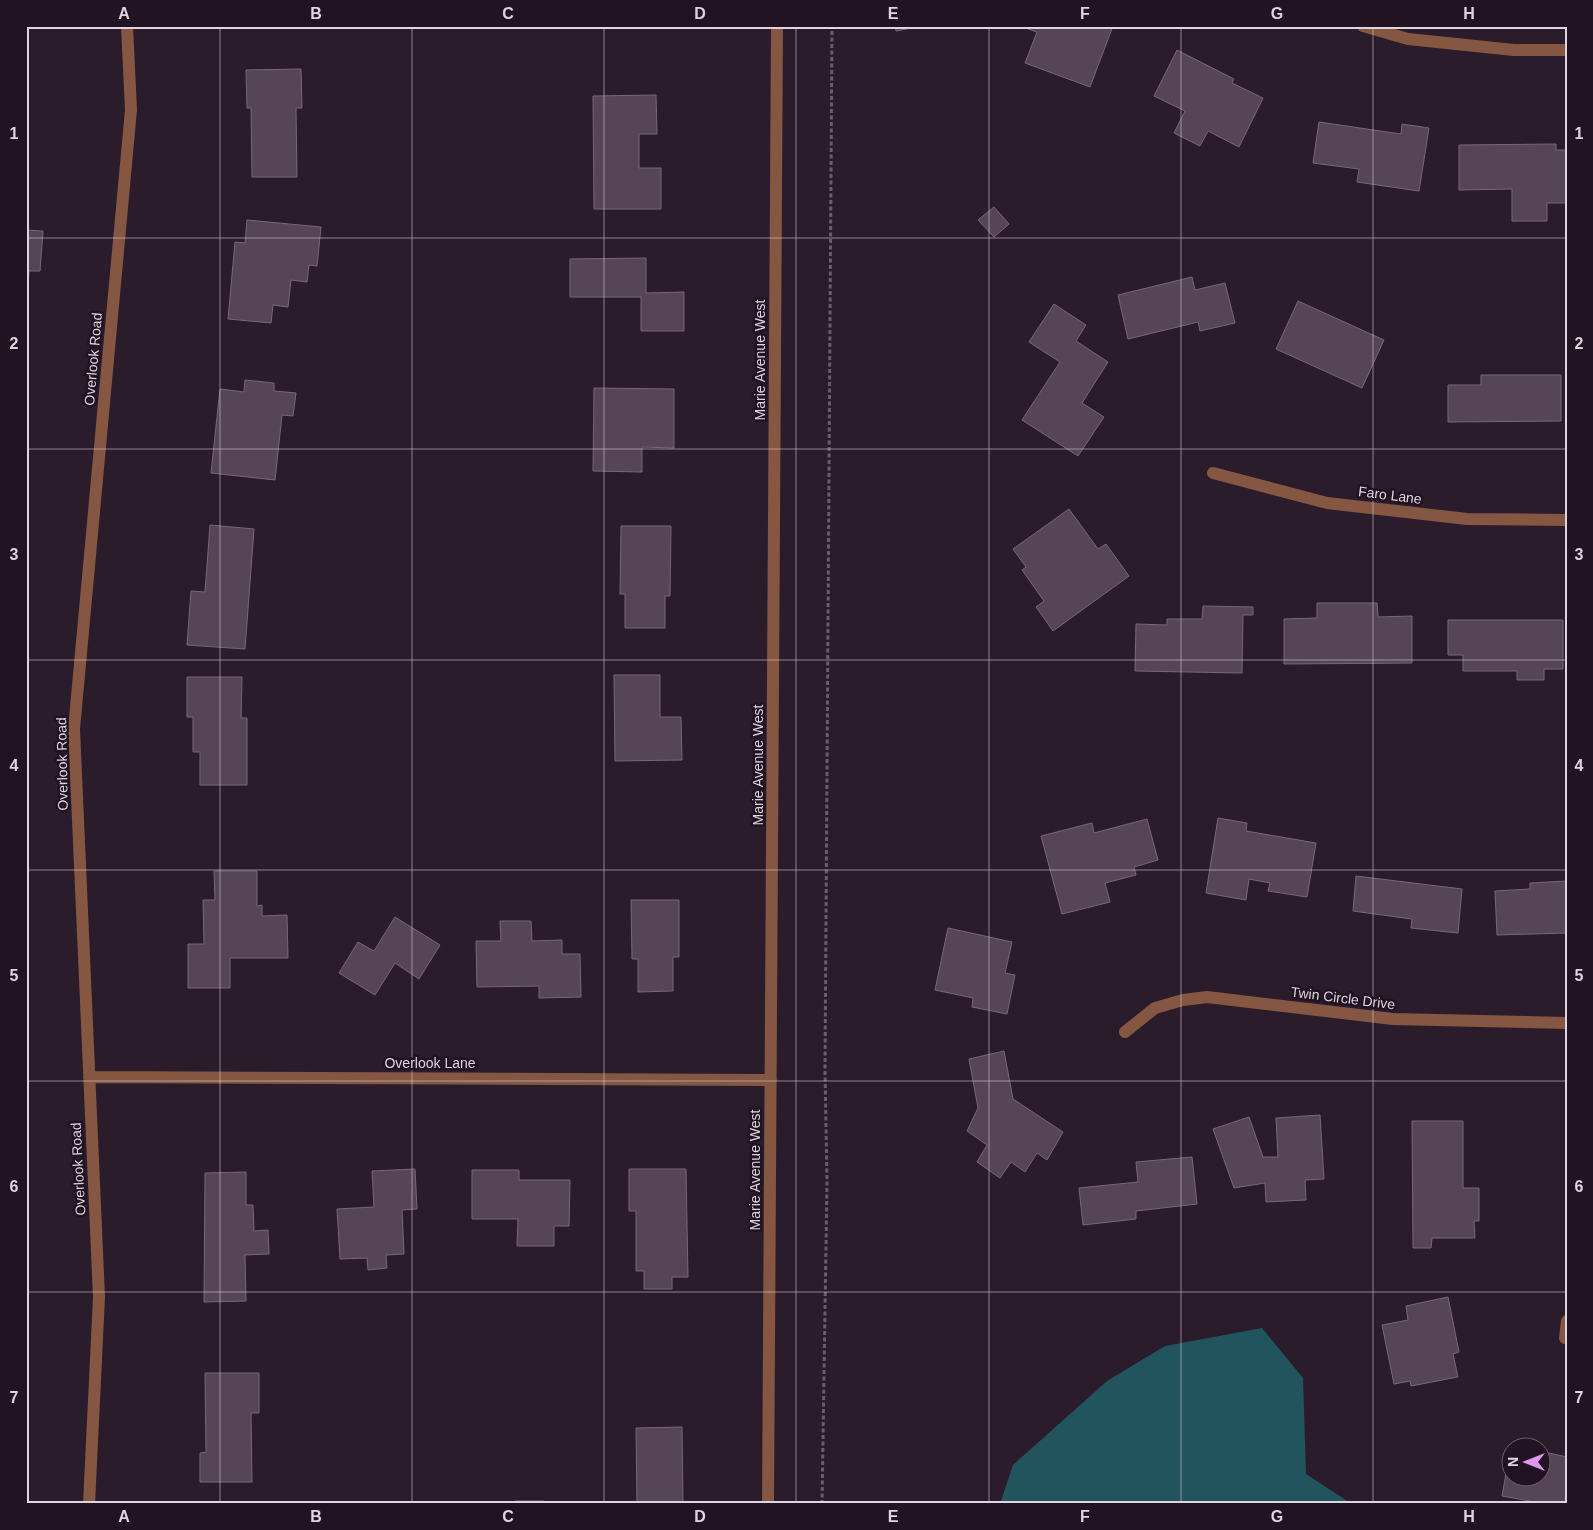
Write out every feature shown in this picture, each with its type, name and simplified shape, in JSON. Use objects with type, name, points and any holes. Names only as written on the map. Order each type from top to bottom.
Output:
[{"type":"street","name":"Overlook Road","points":[[89,1504],[99,1297],[74,729],[131,110],[127,26]]},
{"type":"street","name":"Marie Avenue West","points":[[768,1504],[777,26]]},
{"type":"street","points":[[1363,26],[1408,39],[1514,50],[1567,50]]},
{"type":"street","name":"Faro Lane","points":[[1213,473],[1327,503],[1467,520],[1567,520]]},
{"type":"street","name":"Twin Circle Drive","points":[[1126,1032],[1155,1008],[1183,1000],[1207,997],[1393,1020],[1567,1024]]},
{"type":"street","name":"Overlook Lane","points":[[89,1077],[771,1080]]},
{"type":"street","points":[[1565,1338],[1567,1321]]},
{"type":"path","points":[[822,1504],[827,1182],[825,1070],[832,26]]},
{"type":"water","points":[[1262,1328],[1303,1378],[1306,1474],[1352,1504],[1000,1504],[1013,1465],[1107,1381],[1165,1346]]},
{"type":"building","points":[[895,26],[922,26],[896,31]]},
{"type":"building","points":[[1029,26],[1113,26],[1090,87],[1025,63],[1037,32],[1028,29]]},
{"type":"building","points":[[1177,50],[1234,79],[1232,83],[1263,98],[1239,147],[1208,131],[1200,146],[1174,133],[1185,111],[1154,96]]},
{"type":"building","points":[[301,69],[302,108],[296,108],[297,177],[252,177],[251,108],[247,108],[246,70]]},
{"type":"building","points":[[656,95],[657,134],[639,134],[639,168],[661,168],[661,209],[594,209],[593,96]]},
{"type":"building","points":[[1319,122],[1401,134],[1402,124],[1429,128],[1419,191],[1357,182],[1359,169],[1313,163]]},
{"type":"building","points":[[1556,144],[1556,150],[1567,150],[1567,203],[1547,203],[1547,221],[1512,221],[1512,189],[1459,190],[1459,145]]},
{"type":"building","points":[[994,207],[1009,224],[994,237],[978,220]]},
{"type":"building","points":[[247,220],[321,227],[317,266],[309,265],[307,282],[291,280],[288,307],[273,305],[271,323],[228,319],[235,242],[245,243]]},
{"type":"building","points":[[26,230],[43,231],[40,271],[29,271],[26,312]]},
{"type":"building","points":[[646,258],[646,293],[684,292],[684,331],[641,331],[641,297],[570,297],[570,259]]},
{"type":"building","points":[[1192,277],[1195,290],[1225,283],[1235,323],[1200,331],[1198,322],[1128,339],[1118,295]]},
{"type":"building","points":[[1298,301],[1384,340],[1362,388],[1276,349]]},
{"type":"building","points":[[1054,304],[1086,325],[1076,341],[1108,362],[1082,403],[1104,417],[1078,456],[1022,420],[1060,362],[1029,342]]},
{"type":"building","points":[[1481,375],[1561,375],[1561,421],[1448,422],[1448,385],[1481,385]]},
{"type":"building","points":[[245,380],[274,383],[274,391],[296,393],[293,416],[282,415],[275,480],[211,473],[220,389],[244,392]]},
{"type":"building","points":[[594,388],[674,389],[674,448],[642,447],[642,472],[593,471]]},
{"type":"building","points":[[1069,509],[1098,549],[1106,544],[1129,576],[1053,631],[1036,607],[1044,601],[1022,570],[1026,567],[1013,549]]},
{"type":"building","points":[[210,525],[254,529],[245,649],[187,645],[191,591],[205,592]]},
{"type":"building","points":[[621,526],[671,526],[670,596],[665,596],[665,628],[625,628],[625,594],[620,594]]},
{"type":"building","points":[[1317,603],[1377,603],[1378,617],[1412,616],[1412,663],[1284,664],[1284,619],[1317,618]]},
{"type":"building","points":[[1203,606],[1253,607],[1253,615],[1243,615],[1242,673],[1135,671],[1136,624],[1167,625],[1167,619],[1202,619]]},
{"type":"building","points":[[1448,620],[1563,620],[1563,669],[1544,669],[1544,680],[1517,680],[1517,671],[1463,671],[1463,655],[1448,655]]},
{"type":"building","points":[[614,675],[660,675],[660,717],[681,717],[682,760],[615,761]]},
{"type":"building","points":[[187,677],[242,677],[241,718],[247,718],[247,785],[200,785],[200,752],[193,752],[193,717],[187,717]]},
{"type":"building","points":[[1218,818],[1247,823],[1246,831],[1316,843],[1307,897],[1268,891],[1270,883],[1249,879],[1246,900],[1206,893]]},
{"type":"building","points":[[1147,819],[1158,860],[1134,867],[1136,875],[1105,883],[1110,902],[1062,914],[1041,836],[1092,823],[1094,833]]},
{"type":"building","points":[[214,871],[257,871],[257,906],[262,905],[262,916],[287,915],[288,958],[230,958],[230,988],[188,988],[188,944],[204,944],[203,900],[215,900]]},
{"type":"building","points":[[1356,876],[1462,889],[1458,933],[1411,928],[1412,919],[1353,911]]},
{"type":"building","points":[[1567,881],[1567,933],[1497,935],[1495,891],[1530,889],[1530,883]]},
{"type":"building","points":[[631,900],[679,900],[679,957],[673,957],[673,991],[638,992],[638,959],[632,959]]},
{"type":"building","points":[[395,917],[440,945],[419,979],[395,963],[375,995],[339,973],[358,942],[374,951]]},
{"type":"building","points":[[500,921],[531,921],[532,941],[562,940],[562,954],[580,954],[581,997],[539,998],[539,986],[477,987],[476,941],[501,941]]},
{"type":"building","points":[[948,928],[1012,942],[1005,973],[1015,975],[1007,1014],[972,1007],[973,998],[935,990]]},
{"type":"building","points":[[1004,1051],[1013,1099],[1063,1132],[1047,1160],[1037,1153],[1025,1172],[1011,1162],[1000,1178],[977,1162],[987,1145],[967,1131],[978,1108],[969,1059]]},
{"type":"building","points":[[1320,1115],[1324,1179],[1305,1180],[1306,1200],[1266,1202],[1265,1183],[1234,1188],[1213,1129],[1249,1117],[1263,1157],[1278,1157],[1276,1118]]},
{"type":"building","points":[[1412,1121],[1463,1121],[1463,1188],[1479,1188],[1479,1221],[1474,1221],[1475,1238],[1432,1238],[1431,1248],[1413,1248]]},
{"type":"building","points":[[1192,1157],[1197,1204],[1136,1211],[1136,1219],[1083,1225],[1079,1188],[1138,1182],[1136,1162]]},
{"type":"building","points":[[415,1169],[417,1209],[402,1210],[404,1254],[386,1255],[387,1268],[368,1270],[367,1258],[340,1259],[337,1209],[374,1207],[372,1171]]},
{"type":"building","points":[[629,1169],[686,1169],[688,1277],[672,1277],[672,1289],[644,1289],[644,1271],[636,1271],[636,1211],[629,1211]]},
{"type":"building","points":[[472,1170],[519,1170],[519,1180],[570,1180],[569,1226],[554,1226],[554,1246],[517,1246],[518,1219],[472,1219]]},
{"type":"building","points":[[246,1172],[246,1205],[253,1205],[254,1231],[268,1230],[269,1254],[245,1255],[246,1301],[204,1302],[205,1173]]},
{"type":"building","points":[[1448,1297],[1459,1352],[1453,1354],[1458,1377],[1411,1386],[1410,1381],[1394,1384],[1382,1325],[1408,1320],[1406,1306]]},
{"type":"building","points":[[205,1373],[259,1373],[259,1413],[251,1413],[252,1482],[200,1482],[200,1453],[206,1452]]},
{"type":"building","points":[[682,1427],[683,1504],[637,1504],[636,1428]]},
{"type":"building","points":[[1550,1453],[1567,1457],[1567,1504],[1546,1504],[1502,1496],[1503,1488],[1550,1488]]},
{"type":"building","points":[[515,1501],[544,1501],[544,1504],[515,1504]]}]
